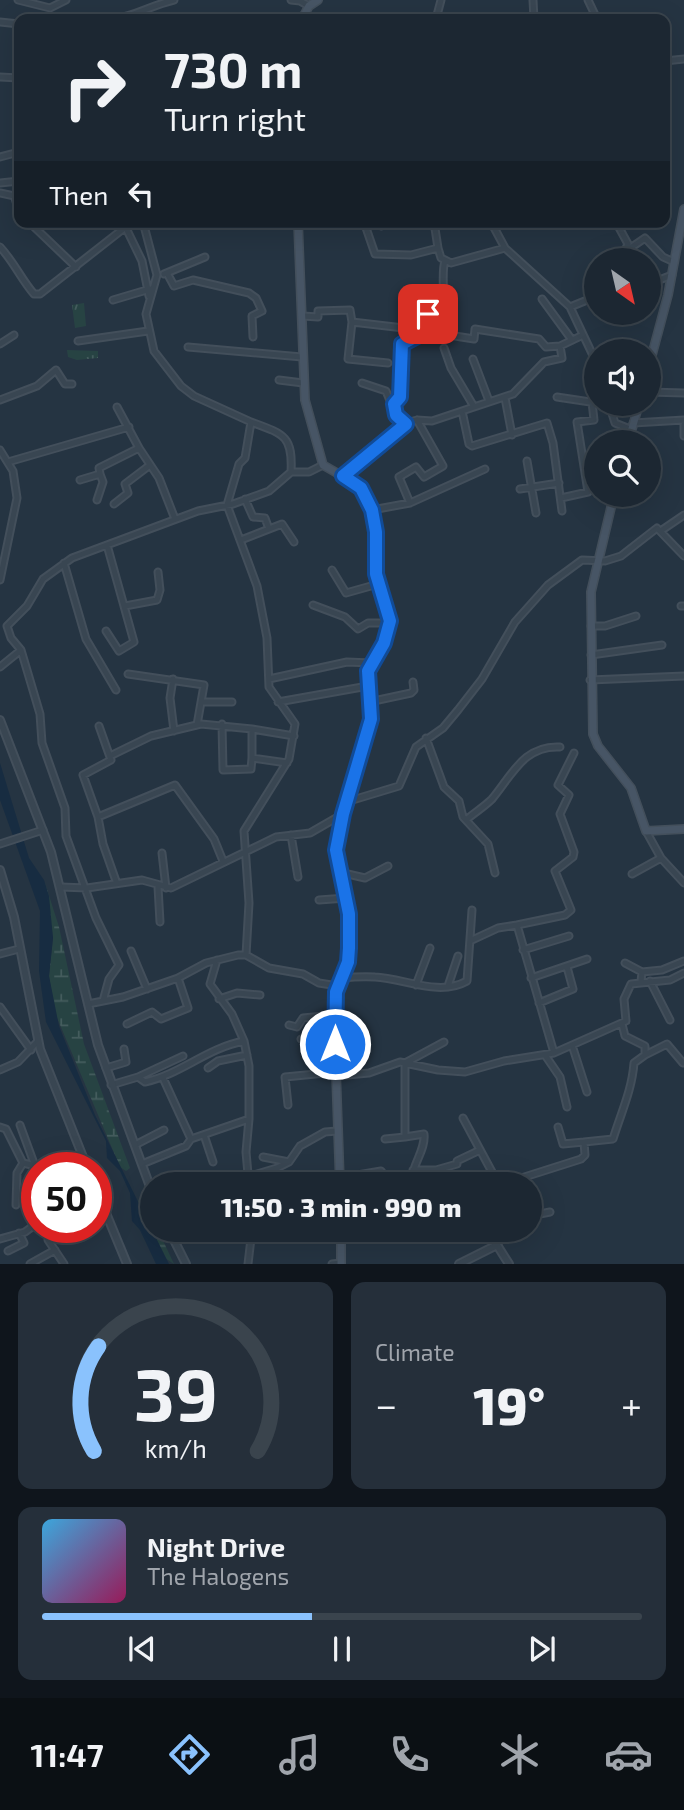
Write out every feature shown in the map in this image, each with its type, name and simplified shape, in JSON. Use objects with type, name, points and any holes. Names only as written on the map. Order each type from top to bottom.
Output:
[{"type":"main road","points":[[305,14],[309,6],[318,0]]},
{"type":"main road","points":[[656,339],[672,275],[684,209]]},
{"type":"main road","points":[[298,228],[306,405],[323,465],[361,488],[372,510],[378,584],[390,623],[384,643],[372,663],[368,686],[370,727],[346,802],[336,853],[346,898],[349,948],[334,1015],[339,1172]]},
{"type":"main road","points":[[631,430],[635,416]]},
{"type":"main road","points":[[611,507],[591,592],[590,681],[593,734],[631,788],[646,831],[684,829]]},
{"type":"main road","points":[[338,1264],[340,1242]]},
{"type":"street","points":[[18,0],[50,8],[66,0]]},
{"type":"street","points":[[138,14],[149,6],[174,0]]},
{"type":"street","points":[[291,0],[309,6]]},
{"type":"street","points":[[35,228],[76,267]]},
{"type":"street","points":[[0,247],[22,272],[25,284],[34,294],[46,291],[123,228]]},
{"type":"street","points":[[126,228],[142,261],[151,289]]},
{"type":"street","points":[[103,1001],[108,979],[119,965],[96,918],[66,836],[65,808],[42,743],[40,714],[21,650],[3,627],[27,606],[43,579],[64,563],[175,519],[274,489],[291,472],[293,452],[289,442],[187,391],[157,356],[148,331],[146,314],[151,289],[158,275],[145,228]]},
{"type":"street","points":[[366,228],[374,253],[411,256],[438,248]]},
{"type":"street","points":[[435,228],[438,248],[445,261]]},
{"type":"street","points":[[494,228],[505,248],[570,307],[585,339]]},
{"type":"street","points":[[619,228],[628,244],[627,248]]},
{"type":"street","points":[[630,248],[645,238],[654,248]]},
{"type":"street","points":[[445,261],[457,261],[505,248]]},
{"type":"street","points":[[662,256],[674,262]]},
{"type":"street","points":[[158,275],[167,274],[205,257]]},
{"type":"street","points":[[394,404],[400,397],[402,344],[412,341],[421,330],[428,314],[434,309],[443,308],[446,285],[442,268],[445,261]]},
{"type":"street","points":[[167,274],[174,286],[192,280],[249,293],[262,307],[258,315],[251,316],[253,337]]},
{"type":"street","points":[[662,279],[672,275]]},
{"type":"street","points":[[113,300],[151,289]]},
{"type":"street","points":[[542,299],[572,340]]},
{"type":"street","points":[[570,307],[584,301]]},
{"type":"street","points":[[303,316],[318,317],[318,312],[350,310],[352,322],[348,359],[388,363]]},
{"type":"street","points":[[352,322],[421,330]]},
{"type":"street","points":[[455,336],[474,338],[475,329],[540,339],[546,347],[560,346],[583,335]]},
{"type":"street","points":[[78,341],[148,331]]},
{"type":"street","points":[[0,344],[14,335]]},
{"type":"street","points":[[343,476],[406,424],[417,420],[432,421],[505,397],[524,386],[544,362],[562,358],[560,346]]},
{"type":"street","points":[[188,347],[302,357]]},
{"type":"street","points":[[444,348],[451,368],[474,405]]},
{"type":"street","points":[[473,359],[489,401]]},
{"type":"street","points":[[0,400],[37,386],[56,370],[65,384],[72,384]]},
{"type":"street","points":[[279,380],[303,383]]},
{"type":"street","points":[[362,383],[383,388],[394,404],[396,415],[406,424]]},
{"type":"street","points":[[661,392],[684,393]]},
{"type":"street","points":[[505,397],[512,435]]},
{"type":"street","points":[[557,397],[584,401]]},
{"type":"street","points":[[117,407],[163,487],[175,519]]},
{"type":"street","points":[[462,411],[470,446],[547,423],[553,443],[562,511]]},
{"type":"street","points":[[561,498],[585,495],[588,492],[577,422],[594,420],[594,416]]},
{"type":"street","points":[[613,416],[615,423],[632,426],[684,423],[684,436]]},
{"type":"street","points":[[410,503],[399,477],[416,467],[424,477],[443,466],[417,420]]},
{"type":"street","points":[[246,955],[249,903],[244,831],[287,763],[295,724],[269,687],[267,638],[257,586],[226,505],[239,464],[245,458],[251,422]]},
{"type":"street","points":[[8,462],[129,427]]},
{"type":"street","points":[[97,500],[103,482],[99,468],[139,448]]},
{"type":"street","points":[[0,450],[13,471],[17,498],[0,580]]},
{"type":"street","points":[[527,461],[536,513]]},
{"type":"street","points":[[114,503],[128,494],[125,484],[150,465]]},
{"type":"street","points":[[291,472],[309,472],[323,465]]},
{"type":"street","points":[[372,510],[410,503],[485,469]]},
{"type":"street","points":[[80,480],[100,474]]},
{"type":"street","points":[[520,489],[559,483]]},
{"type":"street","points":[[245,499],[253,517],[265,518],[269,529]]},
{"type":"street","points":[[662,530],[684,515]]},
{"type":"street","points":[[241,540],[285,525],[294,542]]},
{"type":"street","points":[[346,802],[399,786],[410,756],[426,738],[443,728],[458,710],[534,599],[582,560],[613,560],[657,528],[662,530],[684,556]]},
{"type":"street","points":[[106,631],[119,651],[132,645],[125,606],[107,545]]},
{"type":"street","points":[[64,563],[86,639],[116,690]]},
{"type":"street","points":[[332,570],[346,593],[354,594],[378,584]]},
{"type":"street","points":[[125,606],[157,600],[160,590],[158,572]]},
{"type":"street","points":[[313,605],[345,617],[358,629],[369,623],[390,623]]},
{"type":"street","points":[[591,626],[605,626],[635,616]]},
{"type":"street","points":[[590,655],[662,645]]},
{"type":"street","points":[[0,667],[21,650]]},
{"type":"street","points":[[269,678],[347,662],[372,663]]},
{"type":"street","points":[[128,674],[204,685],[197,725]]},
{"type":"street","points":[[590,681],[684,676]]},
{"type":"street","points":[[173,679],[170,698],[174,731]]},
{"type":"street","points":[[369,702],[411,693],[414,690],[413,682]]},
{"type":"street","points":[[278,702],[368,686]]},
{"type":"street","points":[[203,702],[232,702]]},
{"type":"street","points":[[0,720],[23,772],[61,887],[88,1004],[111,1085],[145,1172]]},
{"type":"street","points":[[110,756],[150,736],[197,725],[222,724],[293,736]]},
{"type":"street","points":[[222,724],[223,770],[251,769],[252,729]]},
{"type":"street","points":[[99,726],[111,760],[83,775],[116,881]]},
{"type":"street","points":[[426,738],[444,787],[459,801],[466,820],[488,844],[495,873]]},
{"type":"street","points":[[466,820],[493,797],[518,764],[533,752],[545,747],[560,747]]},
{"type":"street","points":[[470,941],[498,928],[565,915],[571,910],[555,871],[573,856],[574,852],[560,814],[569,794],[558,785],[574,753]]},
{"type":"street","points":[[252,758],[287,763]]},
{"type":"street","points":[[98,817],[175,785],[214,839],[223,861]]},
{"type":"street","points":[[61,887],[87,888],[116,881],[142,880],[166,888],[276,837],[310,833],[343,814]]},
{"type":"street","points":[[2,844],[43,831]]},
{"type":"street","points":[[646,831],[661,858],[684,883]]},
{"type":"street","points":[[291,835],[298,877]]},
{"type":"street","points":[[162,853],[166,888]]},
{"type":"street","points":[[632,874],[661,858]]},
{"type":"street","points":[[339,872],[365,878],[388,866]]},
{"type":"street","points":[[0,870],[14,917],[38,1041],[81,1152]]},
{"type":"street","points":[[158,887],[160,922]]},
{"type":"street","points":[[319,900],[346,898]]},
{"type":"street","points":[[88,1004],[148,989],[217,960],[246,955],[269,968],[303,974],[319,983],[375,977],[416,985],[448,986],[467,981],[472,910]]},
{"type":"street","points":[[517,925],[554,1053]]},
{"type":"street","points":[[523,950],[569,936]]},
{"type":"street","points":[[416,985],[430,948]]},
{"type":"street","points":[[0,954],[19,949]]},
{"type":"street","points":[[131,951],[148,989]]},
{"type":"street","points":[[448,986],[458,956]]},
{"type":"street","points":[[531,978],[587,959]]},
{"type":"street","points":[[217,960],[209,984],[232,1014],[247,1055],[248,1172]]},
{"type":"street","points":[[625,962],[642,972],[662,970],[684,961]]},
{"type":"street","points":[[539,1003],[573,989],[567,967]]},
{"type":"street","points":[[641,981],[642,972]]},
{"type":"street","points":[[405,1063],[465,1072],[504,1061],[554,1053],[626,1021],[626,993],[631,984],[683,976]]},
{"type":"street","points":[[127,1024],[152,1012],[160,1019],[188,1008],[177,978]]},
{"type":"street","points":[[650,982],[670,1020]]},
{"type":"street","points":[[219,999],[237,993],[260,995]]},
{"type":"street","points":[[1,1012],[31,1050]]},
{"type":"street","points":[[289,1025],[297,1027],[303,1018],[334,1015]]},
{"type":"street","points":[[622,1024],[625,1036],[645,1046],[645,1055]]},
{"type":"street","points":[[301,1039],[335,1044]]},
{"type":"street","points":[[0,1070],[18,1062],[38,1041]]},
{"type":"street","points":[[138,1077],[145,1082],[163,1078],[210,1051],[244,1041]]},
{"type":"street","points":[[288,1105],[285,1077],[369,1073],[405,1063],[444,1042]]},
{"type":"street","points":[[558,1127],[563,1144],[614,1139],[625,1099],[634,1084],[634,1063],[667,1044],[683,1063]]},
{"type":"street","points":[[572,1045],[587,1092]]},
{"type":"street","points":[[106,1068],[126,1062],[124,1049]]},
{"type":"street","points":[[208,1068],[218,1062],[247,1055]]},
{"type":"street","points":[[545,1055],[560,1077],[567,1107]]},
{"type":"street","points":[[111,1085],[138,1077],[183,1056]]},
{"type":"street","points":[[405,1063],[405,1137]]},
{"type":"street","points":[[163,1078],[191,1139]]},
{"type":"street","points":[[463,1118],[492,1172]]},
{"type":"street","points":[[142,1164],[186,1146],[191,1139],[249,1119]]},
{"type":"street","points":[[1,1125],[21,1160]]},
{"type":"street","points":[[20,1125],[32,1152]]},
{"type":"street","points":[[135,1144],[164,1130]]},
{"type":"street","points":[[268,1172],[289,1162],[300,1146],[325,1132],[337,1130]]},
{"type":"street","points":[[384,1139],[424,1134],[425,1143],[413,1170],[436,1170],[457,1164],[457,1161],[480,1150]]},
{"type":"street","points":[[204,1135],[213,1162]]},
{"type":"street","points":[[540,1172],[581,1159],[585,1155],[584,1142]]},
{"type":"street","points":[[263,1157],[289,1162]]},
{"type":"street","points":[[16,1205],[17,1173],[21,1166]]},
{"type":"street","points":[[542,1214],[550,1212]]},
{"type":"street","points":[[112,1229],[127,1264]]},
{"type":"street","points":[[0,1239],[19,1233],[23,1242],[8,1251]]},
{"type":"street","points":[[175,1242],[186,1264]]},
{"type":"street","points":[[248,1264],[251,1242]]},
{"type":"street","points":[[459,1264],[499,1242]]},
{"type":"street","points":[[51,1243],[64,1264]]},
{"type":"street","points":[[497,1245],[507,1263]]},
{"type":"street","points":[[35,1263],[55,1250]]},
{"type":"green space","points":[[84,303],[86,326],[75,328],[72,305]]},
{"type":"green space","points":[[67,350],[98,351],[98,358],[77,360],[68,357]]},
{"type":"green space","points":[[45,883],[59,927],[84,1044],[130,1168],[126,1171],[120,1167],[55,1013],[49,976],[53,938]]},
{"type":"green space","points":[[157,1242],[164,1242],[174,1264],[165,1258]]},
{"type":"water","points":[[0,763],[29,858],[44,880],[49,896],[53,938],[49,976],[59,1026],[95,1115],[140,1206],[140,1230],[132,1221],[130,1193],[120,1171],[112,1163],[112,1152],[107,1152],[106,1141],[46,1022],[39,971],[40,911],[0,800]]},
{"type":"water","points":[[146,1242],[158,1242],[169,1264],[156,1264]]},
{"type":"route","points":[[335,1044],[336,992],[348,962],[349,948],[349,914],[336,850],[343,814],[371,719],[368,671],[384,643],[390,621],[376,574],[376,532],[372,510],[361,488],[343,476],[406,424],[396,415],[394,404],[400,397],[402,344],[419,335],[428,314]]}]
